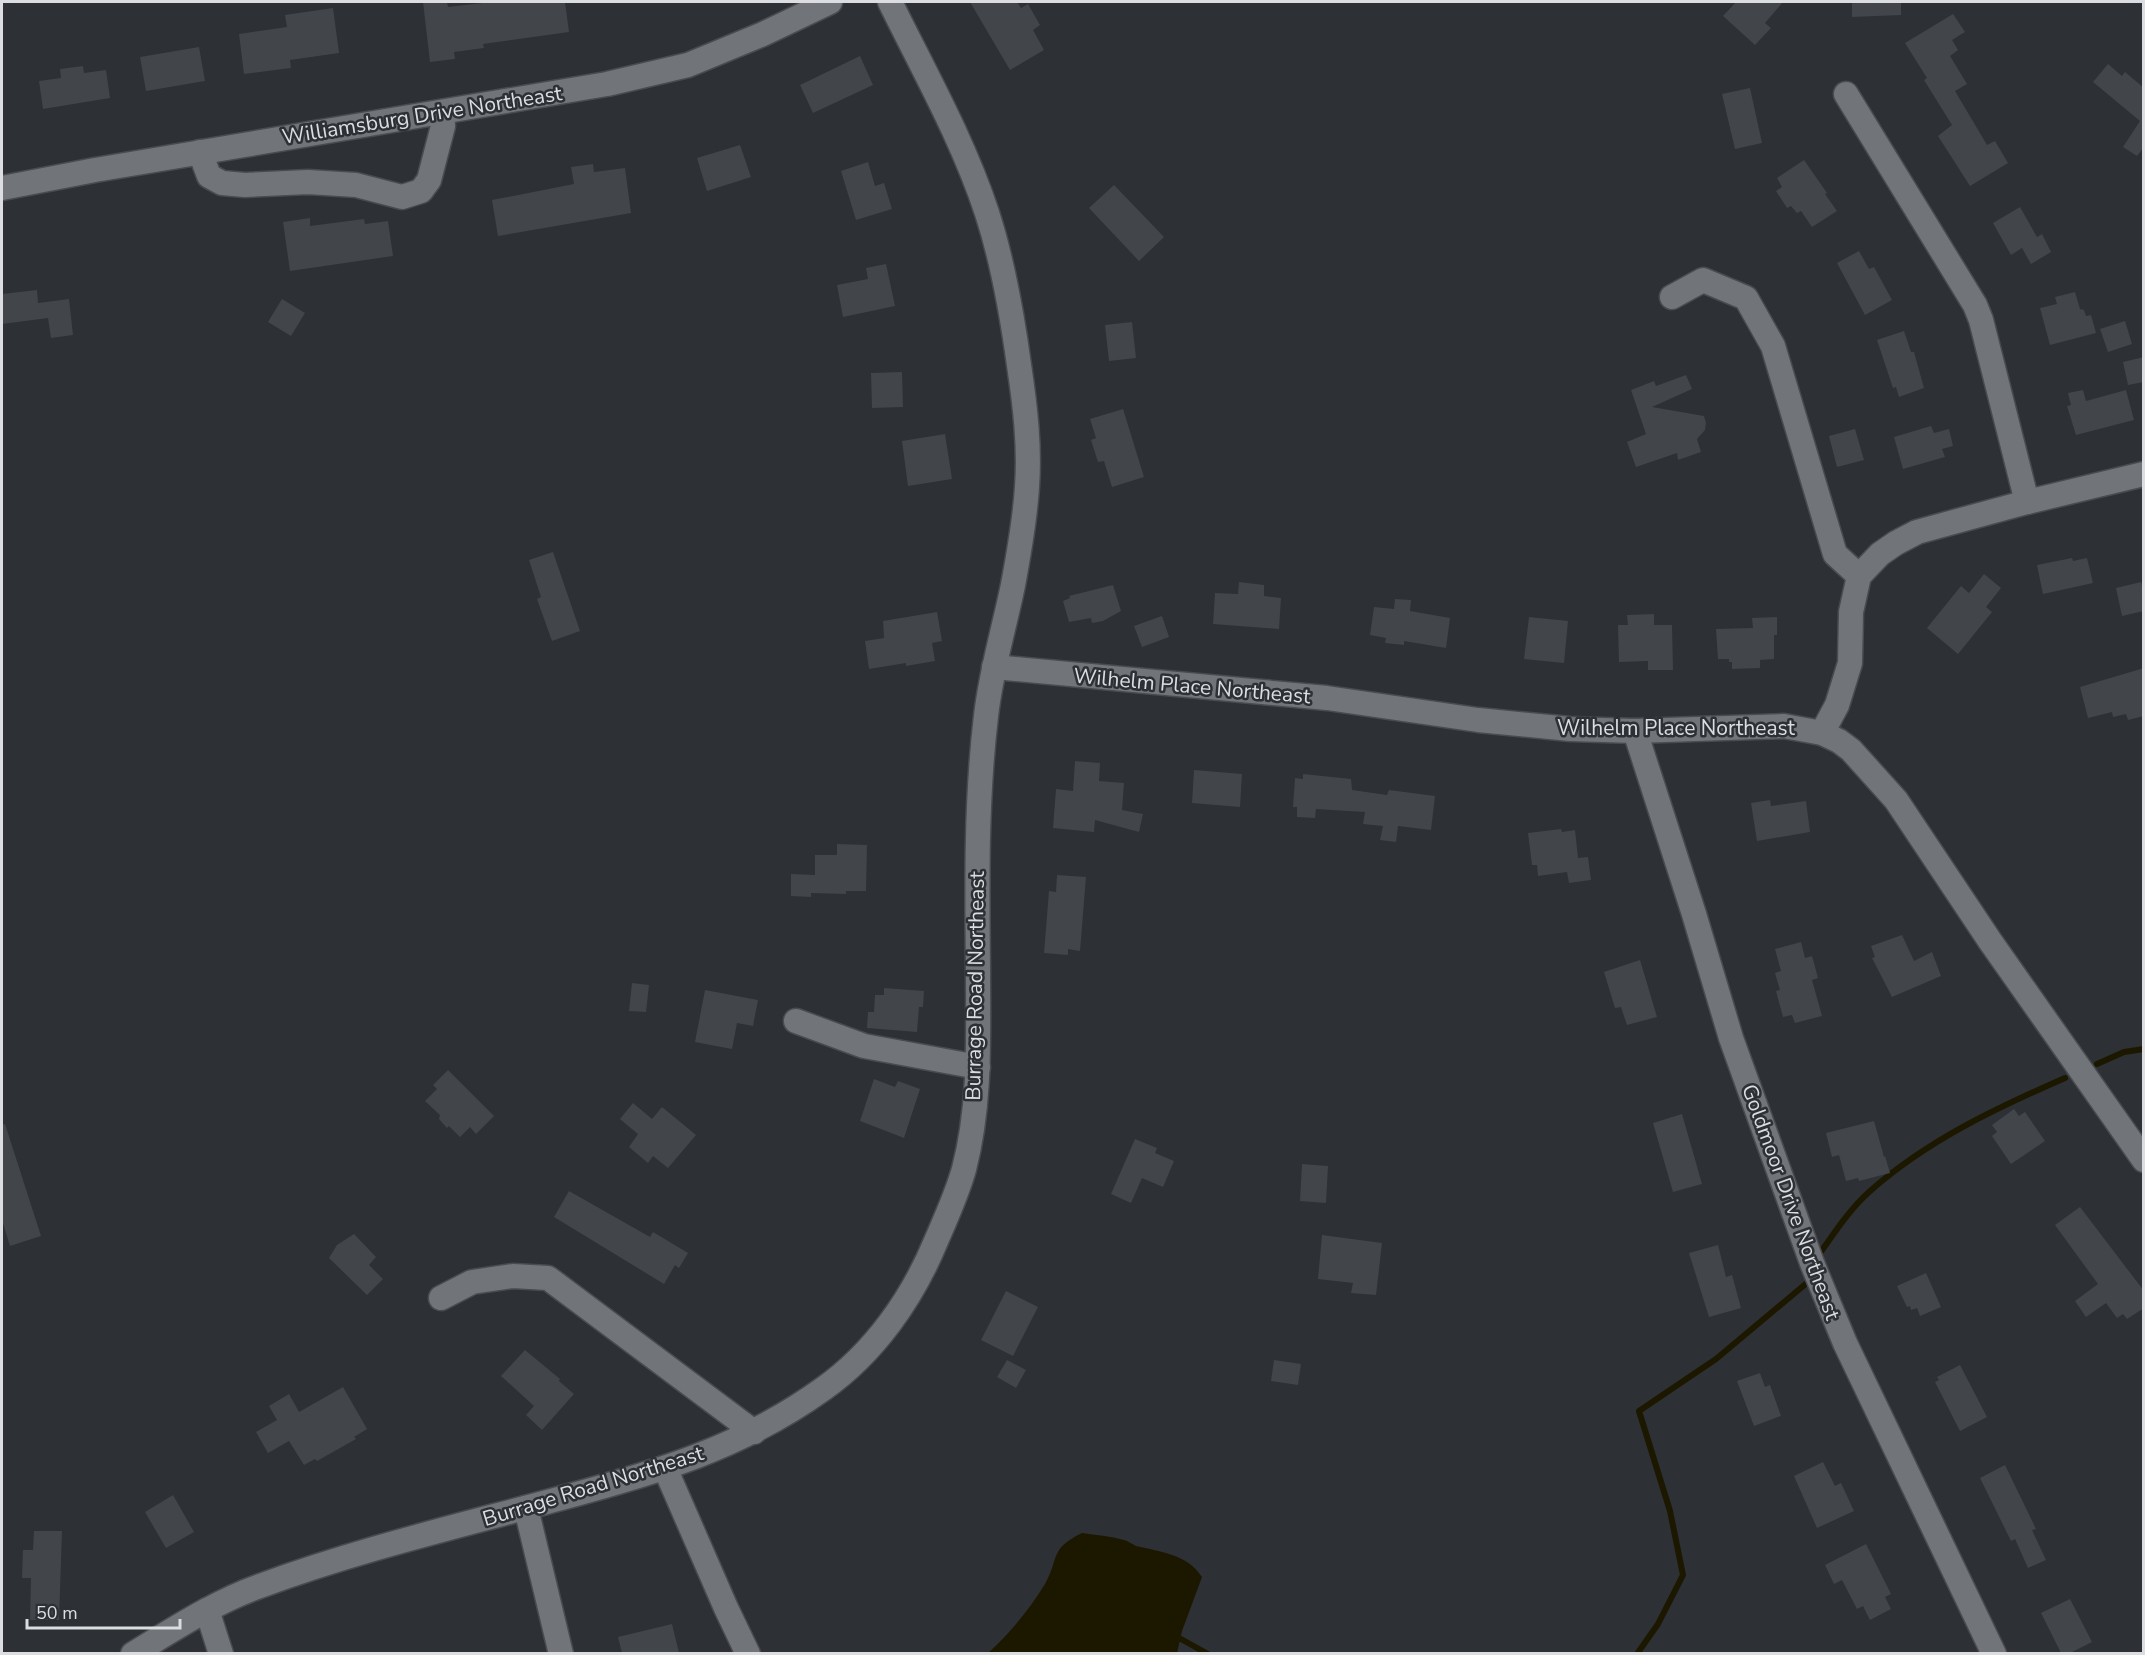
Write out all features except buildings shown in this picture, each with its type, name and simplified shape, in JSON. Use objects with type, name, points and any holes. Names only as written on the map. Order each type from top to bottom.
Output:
[{"type":"street","name":"Williamsburg Drive Northeast","points":[[2,188],[77,173],[607,84],[688,65],[763,34],[830,2]]},
{"type":"street","name":"Burrage Road Northeast","points":[[133,1653],[207,1610],[257,1586],[357,1555],[664,1468],[731,1443],[771,1424],[842,1374],[885,1330],[920,1278],[963,1171],[971,1134],[978,1067],[978,809],[986,712],[1013,583],[1027,491],[1028,442],[1020,368],[1003,271],[988,215],[964,151],[890,2]]},
{"type":"street","points":[[1846,94],[1975,305],[1981,320],[2027,502]]},
{"type":"street","points":[[200,152],[209,177],[222,183],[245,185],[308,182],[356,185],[402,197],[421,190],[429,180],[443,126],[442,112]]},
{"type":"street","points":[[1672,297],[1703,280],[1746,298],[1773,346],[1836,554],[1859,576]]},
{"type":"street","points":[[1822,733],[1837,705],[1850,663],[1851,612],[1859,576],[1880,554],[1917,532],[2027,502],[2144,474]]},
{"type":"street","name":"Wilhelm Place Northeast","points":[[994,667],[1327,698],[1478,720],[1570,729],[1635,731],[1784,726],[1822,733],[1851,750],[1896,800],[1990,941],[2144,1160]]},
{"type":"street","name":"Goldmoor Drive Northeast","points":[[1635,731],[1731,1038],[1812,1263],[1845,1343],[1994,1653]]},
{"type":"street","points":[[796,1021],[864,1046],[978,1067]]},
{"type":"street","points":[[441,1298],[472,1282],[513,1276],[548,1278],[754,1432]]},
{"type":"street","points":[[664,1468],[748,1653]]},
{"type":"street","points":[[526,1508],[561,1653]]},
{"type":"street","points":[[207,1610],[221,1653]]},
{"type":"shaded area","points":[[1082,1533],[1119,1539],[1136,1546],[1164,1552],[1189,1563],[1196,1569],[1202,1577],[1182,1631],[1177,1653],[988,1653],[1032,1603],[1050,1575],[1059,1550],[1064,1544]]},
{"type":"waterway","points":[[2097,1064],[2124,1052],[2144,1049]]},
{"type":"waterway","points":[[1820,1253],[1862,1199],[1914,1157],[1962,1127],[2065,1078]]},
{"type":"waterway","points":[[1637,1654],[1658,1624],[1683,1575],[1670,1511],[1639,1411],[1716,1359],[1808,1282]]},
{"type":"waterway","points":[[1173,1639],[1181,1639],[1208,1654]]}]
